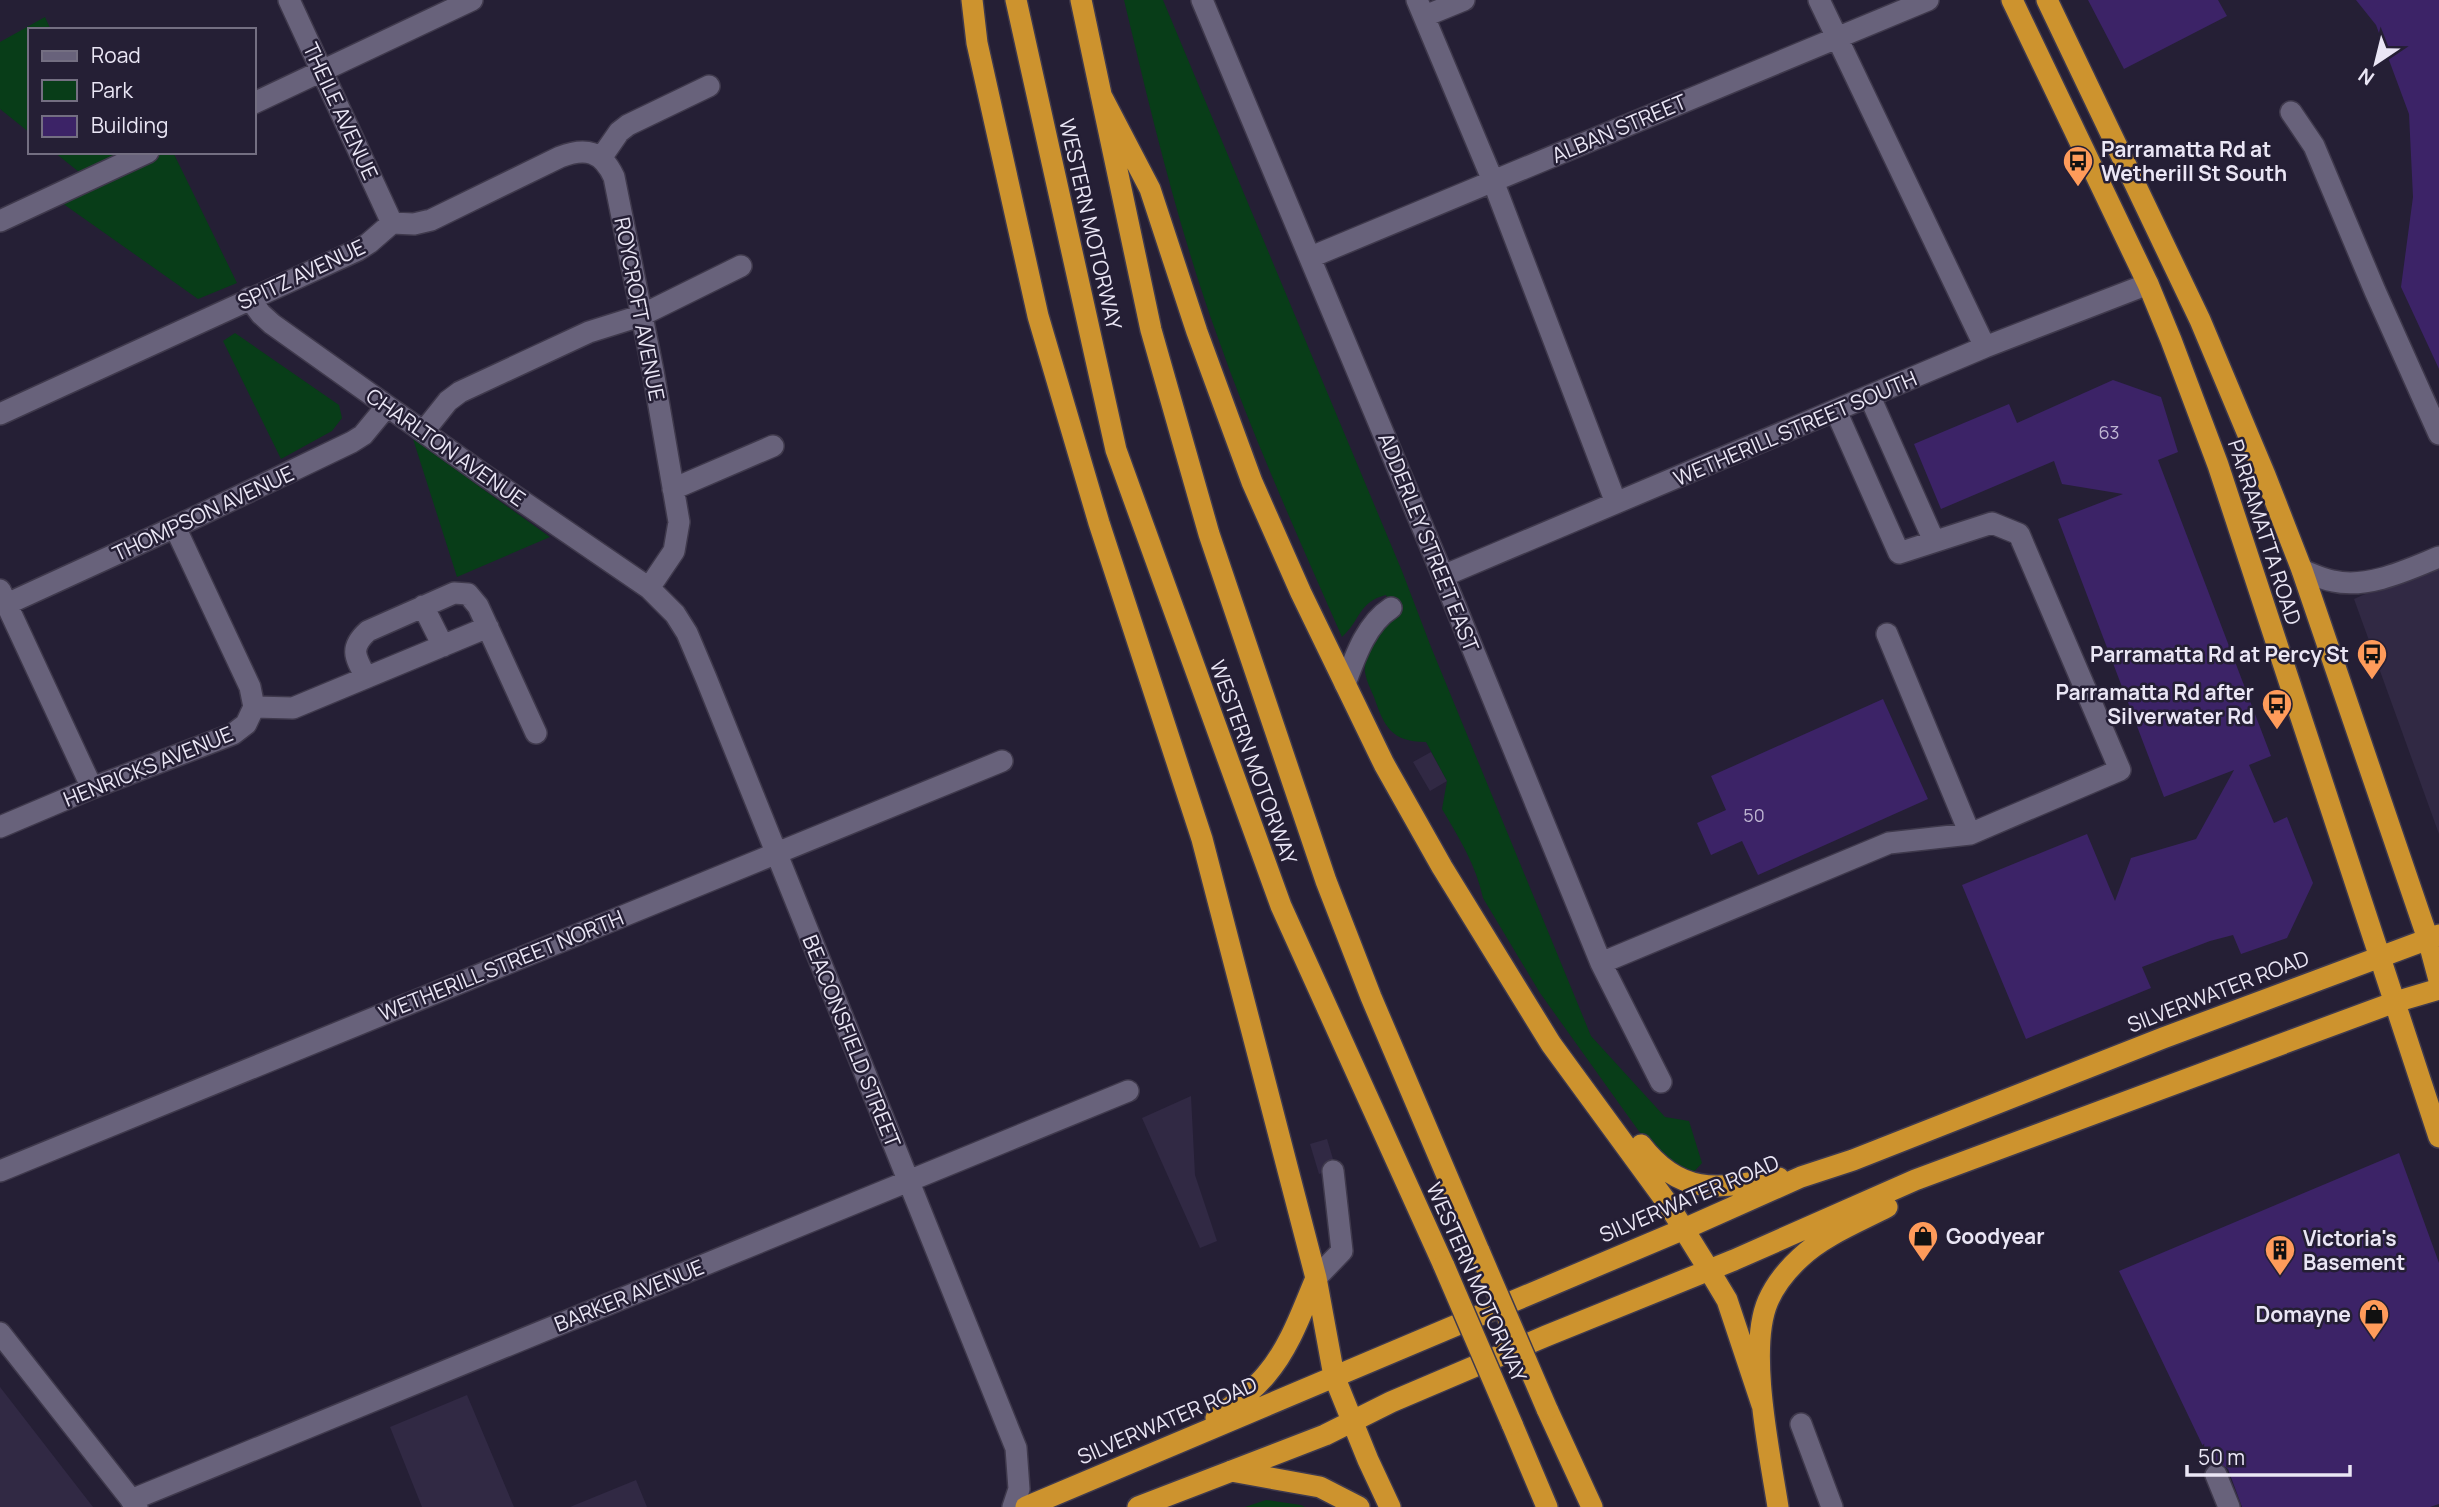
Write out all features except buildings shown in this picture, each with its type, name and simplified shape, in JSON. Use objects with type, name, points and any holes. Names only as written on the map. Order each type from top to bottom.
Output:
[{"type":"highway","points":[[972,0],[977,43],[1038,316],[1099,523],[1202,839],[1317,1278],[1334,1376],[1390,1507]]},
{"type":"highway","name":"WESTERN MOTORWAY","points":[[1016,0],[1116,450],[1281,906],[1444,1266],[1547,1507]]},
{"type":"highway","name":"WESTERN MOTORWAY","points":[[1081,0],[1152,330],[1209,534],[1326,881],[1371,997],[1547,1409],[1592,1507]]},
{"type":"highway","name":"PARRAMATTA ROAD","points":[[2012,0],[2148,284],[2218,465],[2439,1137]]},
{"type":"highway","name":"PARRAMATTA ROAD","points":[[2047,0],[2200,320],[2302,569],[2433,937],[2439,980]]},
{"type":"highway","points":[[1101,95],[1150,189],[1197,332],[1252,482],[1301,593],[1384,764],[1442,867],[1551,1044],[1662,1195],[1727,1300],[1762,1405]]},
{"type":"highway","points":[[1442,867],[1570,1051],[1659,1166],[1695,1185],[1719,1186],[1786,1177],[1853,1160]]},
{"type":"highway","name":"SILVERWATER ROAD","points":[[1026,1507],[1801,1177],[1853,1160],[2163,1038],[2433,937]]},
{"type":"highway","points":[[1138,1507],[1325,1435],[1391,1402],[1546,1335],[1709,1270],[1915,1180],[2395,1002],[2439,989]]},
{"type":"highway","points":[[1778,1507],[1762,1405],[1760,1356],[1767,1303],[1784,1275],[1801,1257],[1833,1235],[1978,1157]]},
{"type":"highway","points":[[1189,1439],[1265,1377],[1282,1353],[1317,1278]]},
{"type":"highway","points":[[1231,1471],[1320,1487],[1359,1507]]},
{"type":"street","name":"THEILE AVENUE","points":[[289,0],[392,223]]},
{"type":"street","points":[[256,102],[472,0]]},
{"type":"street","name":"ADDERLEY STREET EAST","points":[[1202,0],[1311,257],[1601,963],[1661,1082]]},
{"type":"street","points":[[1464,0],[1421,8],[1493,181],[1616,503]]},
{"type":"street","points":[[1819,0],[1985,347]]},
{"type":"street","name":"ALBAN STREET","points":[[1311,257],[1928,0]]},
{"type":"street","points":[[392,223],[414,224],[430,220],[572,152],[585,151],[601,158],[628,125],[709,86]]},
{"type":"street","points":[[2291,112],[2314,146],[2439,434]]},
{"type":"street","points":[[0,221],[144,154]]},
{"type":"street","name":"ROYCROFT AVENUE","points":[[601,158],[609,165],[614,177],[653,371],[679,522],[674,551],[649,588]]},
{"type":"street","name":"SPITZ AVENUE","points":[[0,414],[358,250],[392,223]]},
{"type":"street","points":[[424,431],[448,401],[460,392],[589,332],[640,316],[741,266]]},
{"type":"street","name":"WETHERILL STREET SOUTH","points":[[1443,576],[1985,347],[2148,284]]},
{"type":"street","name":"CHARLTON AVENUE","points":[[249,298],[272,324],[649,588]]},
{"type":"street","points":[[1870,397],[1934,541]]},
{"type":"street","name":"THOMPSON AVENUE","points":[[4,597],[175,527],[352,442],[363,435],[387,406]]},
{"type":"street","points":[[1601,963],[1889,844],[1970,834],[2120,770],[2019,534],[1992,523],[1899,553],[1836,411]]},
{"type":"street","points":[[673,489],[773,446]]},
{"type":"street","points":[[175,527],[250,687],[254,707]]},
{"type":"street","points":[[2302,569],[2339,582],[2389,578],[2439,558]]},
{"type":"street","name":"BEACONSFIELD STREET","points":[[649,588],[675,614],[687,633],[1016,1448],[1019,1489],[1013,1507]]},
{"type":"street","points":[[366,677],[357,660],[355,649],[358,640],[368,631],[454,593],[468,594],[478,606],[536,733]]},
{"type":"street","points":[[4,597],[92,788]]},
{"type":"street","points":[[424,606],[443,646]]},
{"type":"street","points":[[1345,684],[1367,634],[1380,614],[1391,608]]},
{"type":"street","name":"HENRICKS AVENUE","points":[[0,827],[92,788],[233,734],[246,723],[254,707],[293,708],[488,627]]},
{"type":"street","points":[[1887,634],[1970,834]]},
{"type":"street","name":"WETHERILL STREET NORTH","points":[[0,1171],[1002,761]]},
{"type":"street","name":"BARKER AVENUE","points":[[134,1503],[1128,1091]]},
{"type":"street","points":[[1317,1278],[1342,1251],[1333,1171]]},
{"type":"street","points":[[0,1333],[134,1503]]},
{"type":"street","points":[[1801,1424],[1832,1507]]},
{"type":"street","points":[[2216,1475],[2230,1507]]},
{"type":"shaded area","points":[[2439,561],[2439,834],[2354,599]]},
{"type":"shaded area","points":[[1431,752],[1447,781],[1430,791],[1413,762]]},
{"type":"shaded area","points":[[1191,1096],[1195,1175],[1217,1241],[1200,1248],[1142,1118]]},
{"type":"shaded area","points":[[1327,1139],[1336,1169],[1319,1174],[1310,1144]]},
{"type":"shaded area","points":[[0,1387],[93,1507],[0,1507]]},
{"type":"shaded area","points":[[467,1395],[514,1507],[422,1507],[390,1427]]},
{"type":"shaded area","points":[[636,1480],[647,1507],[570,1507]]},
{"type":"green space","points":[[1124,0],[1163,0],[1402,571],[1591,1036],[1665,1117],[1689,1121],[1702,1163],[1693,1173],[1663,1155],[1638,1130],[1540,993],[1483,898],[1461,841],[1442,809],[1447,781],[1426,742],[1397,735],[1381,716],[1366,678],[1365,664],[1374,641],[1394,615],[1386,595],[1370,602],[1342,637],[1262,452],[1204,297],[1166,170]]},
{"type":"green space","points":[[45,17],[50,28],[28,28],[28,131],[0,109],[0,42]]},
{"type":"green space","points":[[56,154],[113,154],[115,159],[84,176]]},
{"type":"green space","points":[[158,154],[174,154],[237,283],[198,299],[62,203]]},
{"type":"green space","points":[[235,333],[339,405],[342,418],[332,431],[281,459],[223,341]]},
{"type":"green space","points":[[413,439],[550,537],[457,577]]},
{"type":"green space","points":[[1266,1500],[1301,1505],[1305,1507],[1245,1507]]},
{"type":"place","name":"Parramatta Rd at Wetherill St South","points":[[2078,188]]},
{"type":"place","name":"Parramatta Rd at Percy St","points":[[2372,681]]},
{"type":"place","name":"Parramatta Rd after Silverwater Rd","points":[[2277,731]]},
{"type":"place","name":"Goodyear","points":[[1923,1263]]},
{"type":"place","name":"Victoria's Basement","points":[[2280,1277]]},
{"type":"place","name":"Domayne","points":[[2374,1341]]}]
